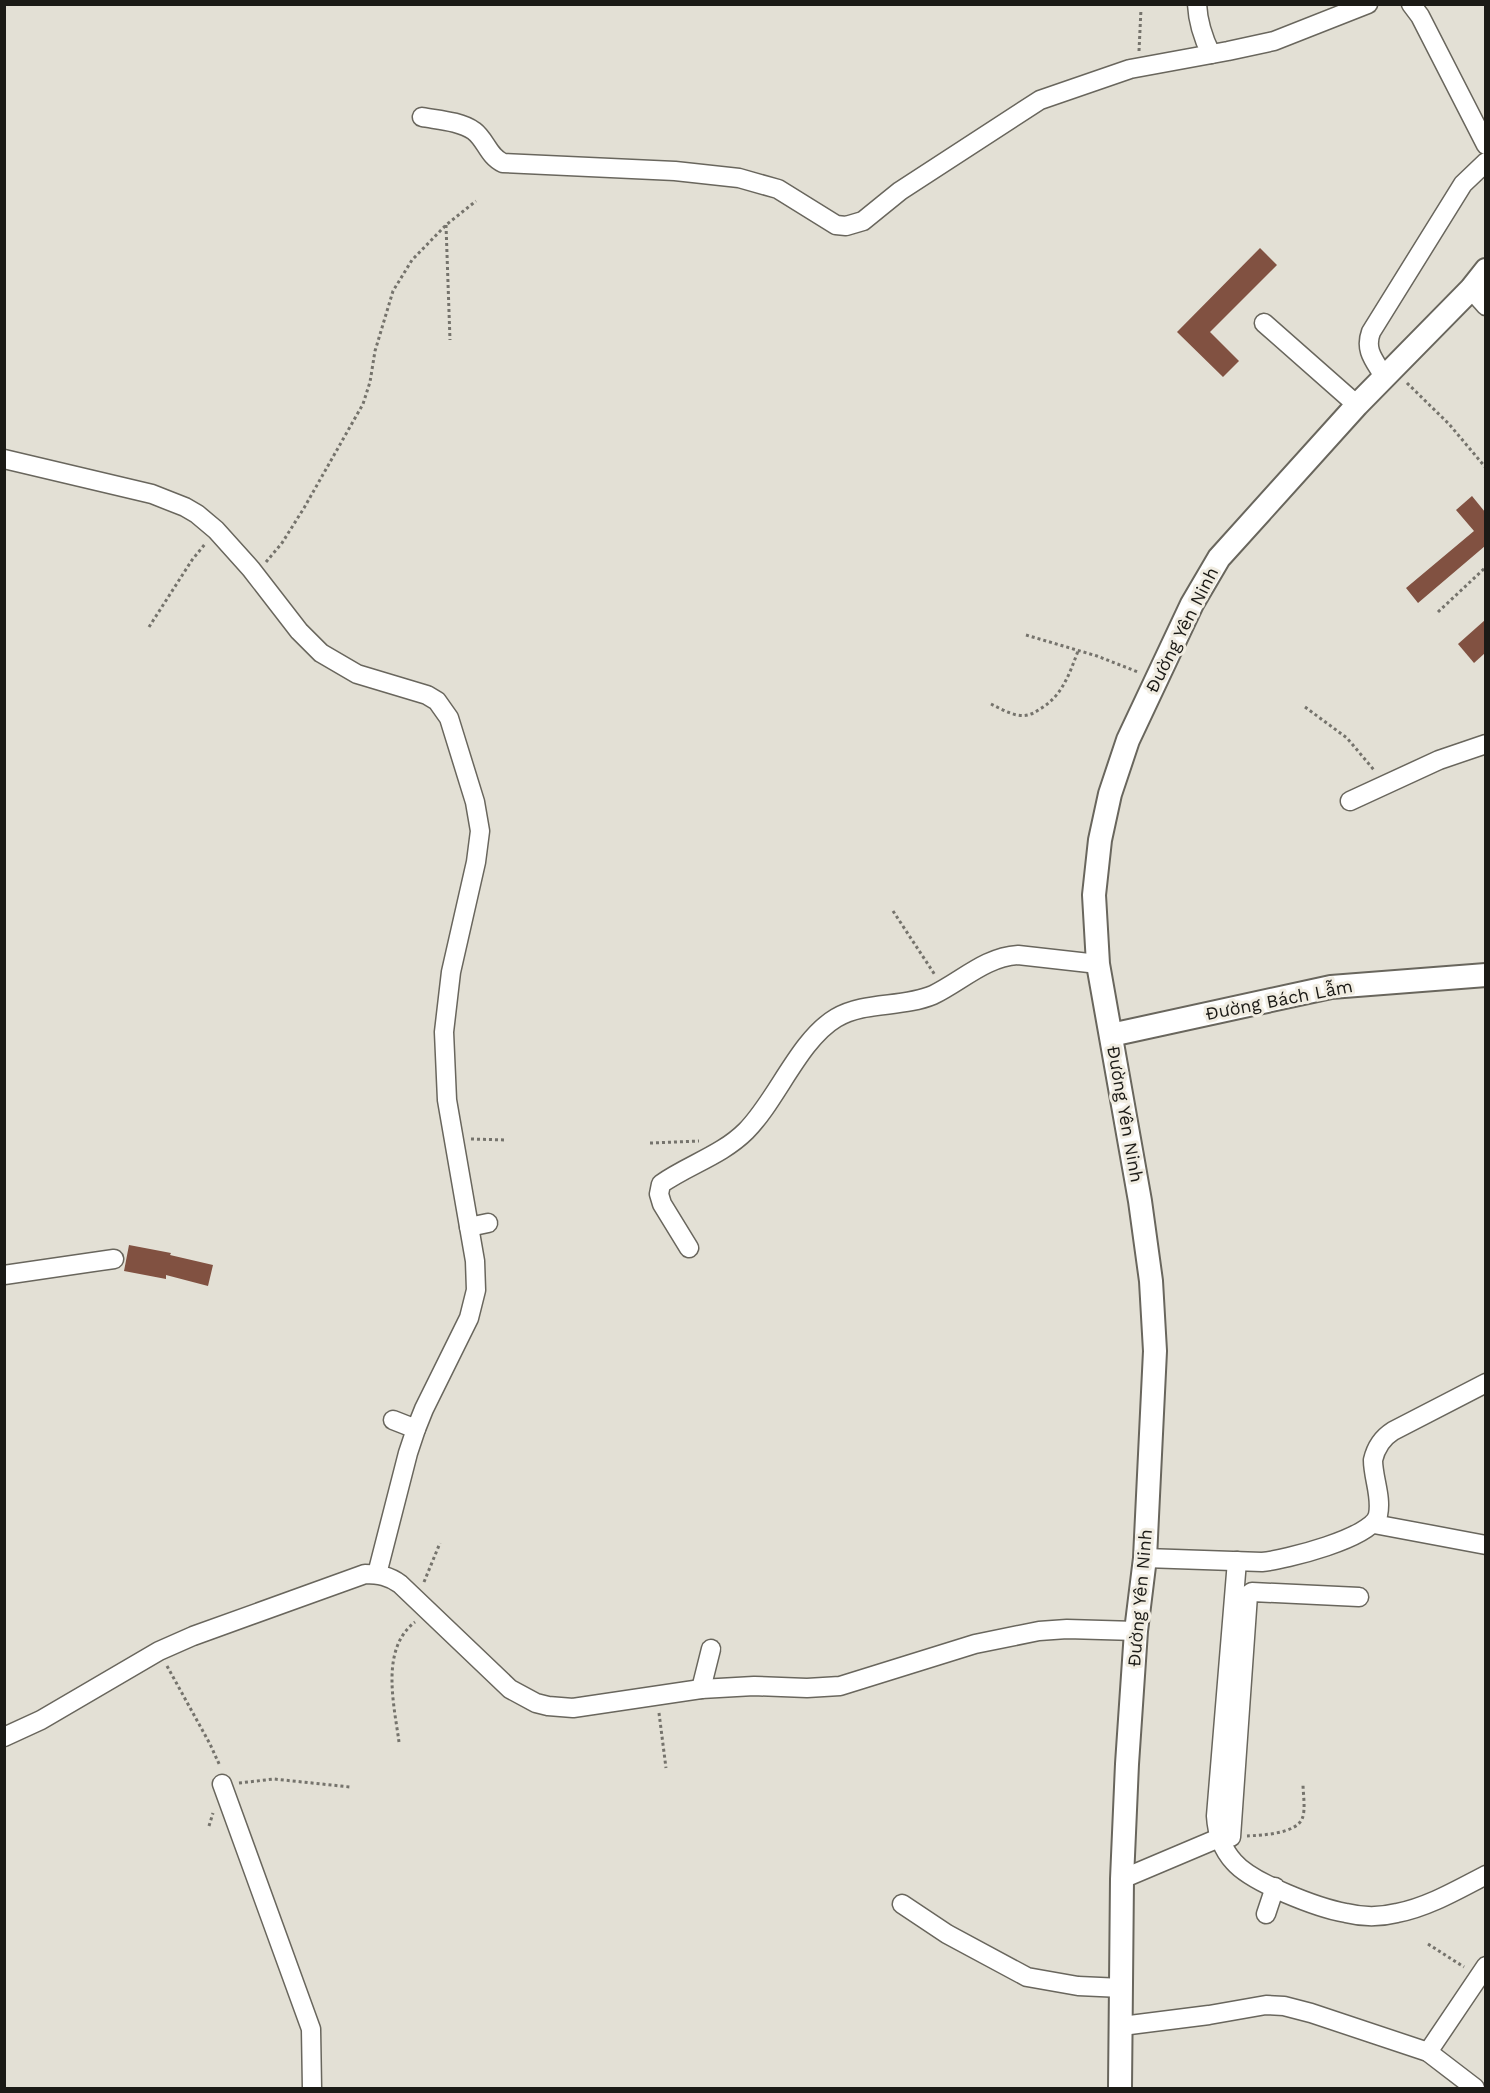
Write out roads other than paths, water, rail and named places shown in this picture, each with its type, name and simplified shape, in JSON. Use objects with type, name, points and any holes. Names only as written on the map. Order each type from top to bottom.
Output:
[{"type":"main road","name":"Đường Yên Ninh","points":[[1120,2088],[1122,1879],[1127,1764],[1136,1631],[1145,1558],[1155,1351],[1151,1281],[1140,1201],[1098,963],[1094,896],[1100,840],[1110,794],[1128,740],[1192,604],[1219,558],[1357,405],[1389,373],[1478,298],[1485,270]]},
{"type":"main road","name":"Đường Bách Lẫm","points":[[1111,1035],[1331,987],[1485,975]]},
{"type":"street","points":[[1197,4],[1198,22],[1211,54]]},
{"type":"street","points":[[422,117],[463,125],[473,130],[489,152],[503,163],[675,171],[739,178],[778,189],[836,225],[846,226],[863,221],[900,191],[1040,100],[1107,75],[1282,38],[1368,4]]},
{"type":"street","points":[[1411,4],[1420,16],[1485,145]]},
{"type":"street","points":[[1389,373],[1370,352],[1368,342],[1371,332],[1463,184],[1485,162]]},
{"type":"street","points":[[1264,323],[1357,405]]},
{"type":"street","points":[[4,459],[167,499],[197,514],[216,530],[299,631],[321,653],[357,674],[427,695],[437,701],[449,718],[475,802],[480,831],[476,862],[451,972],[446,1004],[444,1059],[447,1100],[476,1276],[469,1318],[424,1409],[408,1453],[377,1574]]},
{"type":"street","points":[[1350,801],[1439,760],[1485,744]]},
{"type":"street","points":[[689,1248],[662,1204],[659,1194],[662,1184],[723,1148],[745,1132],[814,1036],[838,1016],[855,1010],[915,1001],[944,989],[989,961],[1005,956],[1018,955],[1098,963]]},
{"type":"street","points":[[469,1227],[488,1223]]},
{"type":"street","points":[[4,1275],[114,1259]]},
{"type":"street","points":[[1145,1558],[1262,1563],[1292,1558],[1363,1531],[1374,1524],[1378,1514],[1373,1460],[1382,1440],[1393,1431],[1485,1383]]},
{"type":"street","points":[[393,1420],[416,1429]]},
{"type":"street","points":[[1374,1524],[1485,1545]]},
{"type":"street","points":[[1238,1562],[1216,1816],[1225,1837],[1228,1856],[1256,1879],[1322,1907],[1347,1914],[1369,1916],[1395,1914],[1418,1908],[1485,1875]]},
{"type":"street","points":[[4,1737],[41,1720],[159,1651],[193,1636],[358,1576],[377,1574],[393,1579],[510,1689],[536,1703],[573,1708],[701,1689],[754,1686],[807,1688],[840,1686],[975,1644],[1009,1636],[1067,1629],[1136,1631]]},
{"type":"street","points":[[1225,1837],[1248,1595],[1252,1592],[1359,1597]]},
{"type":"street","points":[[701,1689],[711,1649]]},
{"type":"street","points":[[222,1784],[311,2029],[312,2088]]},
{"type":"street","points":[[1122,1879],[1225,1837]]},
{"type":"street","points":[[1266,1914],[1275,1887]]},
{"type":"street","points":[[902,1904],[947,1934],[1027,1977],[1078,1986],[1122,1988]]},
{"type":"street","points":[[1428,2052],[1482,1971]]},
{"type":"street","points":[[1122,2026],[1266,2005],[1284,2006],[1428,2052],[1475,2088]]}]
